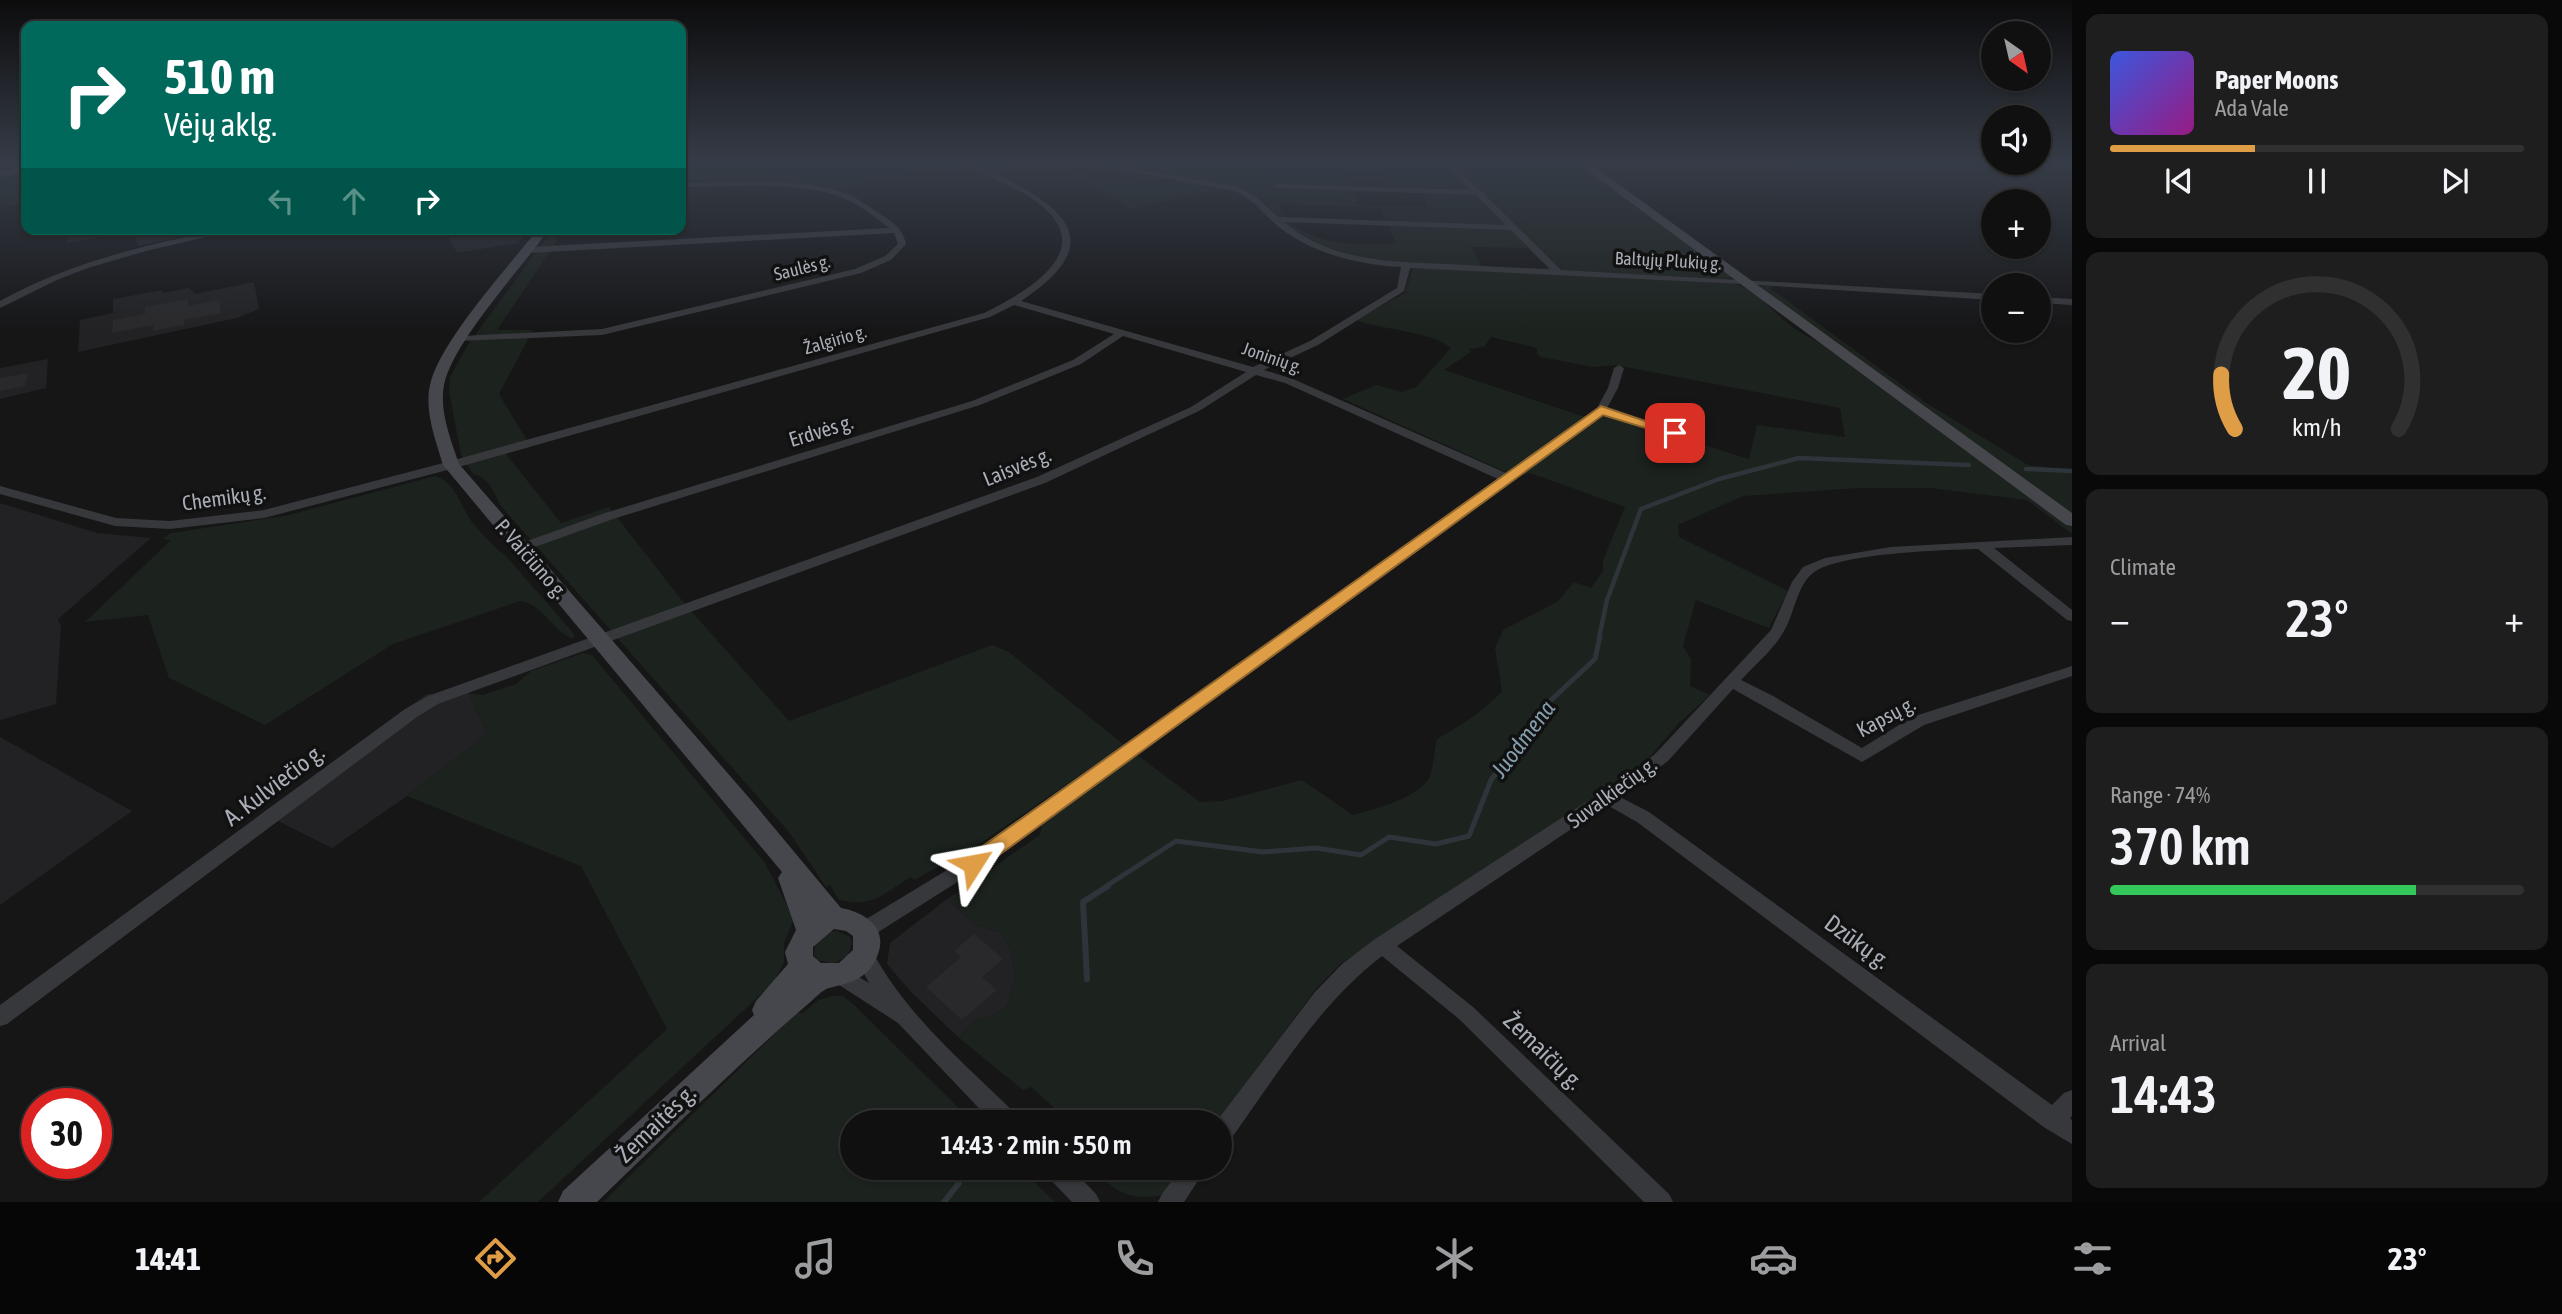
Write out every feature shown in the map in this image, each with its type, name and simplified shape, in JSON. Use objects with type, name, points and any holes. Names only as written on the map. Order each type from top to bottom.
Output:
[{"type":"main road","points":[[1657,218],[2072,521]]},
{"type":"main road","name":"P. Vaičiūno g.","points":[[540,235],[444,365],[438,385],[438,411],[451,465],[601,638],[834,918]]},
{"type":"main road","name":"P. Vaičiūno g.","points":[[785,861],[809,930]]},
{"type":"main road","points":[[834,918],[857,923],[865,930],[869,943],[865,957],[859,965],[822,972],[799,954],[801,942],[809,930],[820,922],[834,918]]},
{"type":"main road","name":"Žemaitės g.","points":[[574,1202],[738,1046],[822,972]]},
{"type":"street","points":[[880,218],[897,230]]},
{"type":"street","name":"Žalgirio g.","points":[[451,465],[962,323],[1014,302],[1053,272],[1063,259],[1067,236],[1059,218]]},
{"type":"street","points":[[1506,218],[1558,272]]},
{"type":"street","name":"Baltųjų Plukių g.","points":[[1274,219],[1309,242],[1358,259],[1406,266],[1743,281],[1981,296]]},
{"type":"street","points":[[1274,219],[1516,228]]},
{"type":"street","points":[[529,250],[897,230]]},
{"type":"street","name":"Saulės g.","points":[[462,339],[602,332],[858,271],[888,258],[897,250],[902,244],[897,230]]},
{"type":"street","points":[[0,305],[49,280],[104,260],[210,235]]},
{"type":"street","name":"Laisvės g.","points":[[601,638],[1041,480],[1195,409],[1256,370],[1305,348],[1389,298],[1401,289],[1406,266]]},
{"type":"street","points":[[2051,301],[2072,302]]},
{"type":"street","name":"Joninių g.","points":[[1014,302],[1256,370],[1321,394],[1507,478]]},
{"type":"street","name":"Erdvės g.","points":[[521,548],[609,516],[976,403],[1077,362],[1123,332]]},
{"type":"street","points":[[865,930],[991,852],[1601,410],[1613,388],[1619,368]]},
{"type":"street","points":[[1601,410],[1699,440]]},
{"type":"street","name":"Chemikų g.","points":[[0,490],[106,521],[170,525],[264,514],[451,465]]},
{"type":"street","name":"Suvalkiečių g.","points":[[1232,1119],[1322,998],[1349,970],[1382,945],[1608,798],[1662,757],[1777,632],[1789,610],[1798,583],[1816,564],[1861,554],[2072,541]]},
{"type":"street","points":[[1982,545],[2072,617]]},
{"type":"street","name":"A. Kulviečio g.","points":[[0,1017],[411,713],[433,700],[601,638]]},
{"type":"street","name":"Kapsų g.","points":[[1732,682],[1768,700],[1862,756],[1918,721],[2072,671]]},
{"type":"street","name":"Dzūkų g.","points":[[1608,798],[1643,817],[2072,1133]]},
{"type":"street","name":"Žemaičių g.","points":[[1382,945],[1466,1013],[1661,1202]]},
{"type":"street","points":[[865,957],[907,1019],[997,1110]]},
{"type":"street","points":[[822,972],[907,1019]]},
{"type":"street","points":[[2053,1119],[2072,1100]]},
{"type":"street","points":[[1067,1180],[1088,1202]]},
{"type":"street","points":[[1170,1202],[1186,1180]]},
{"type":"shaded area","points":[[1279,218],[1287,218],[1313,236],[1364,244],[1396,243],[1385,218],[1652,218],[1732,277],[1727,279],[1550,270],[1527,248],[1471,247],[1482,267],[1389,262],[1366,259],[1322,246]]},
{"type":"shaded area","points":[[67,235],[111,235],[67,243]]},
{"type":"shaded area","points":[[132,235],[189,235],[138,246]]},
{"type":"shaded area","points":[[447,235],[524,235],[518,243],[457,253]]},
{"type":"shaded area","points":[[549,235],[561,235],[497,330],[533,330],[499,394],[531,447],[506,454],[561,523],[609,507],[684,603],[789,721],[992,645],[1009,652],[1124,745],[978,845],[914,880],[911,877],[870,901],[839,900],[830,885],[826,887],[789,832],[500,505],[487,481],[473,474],[461,455],[449,391],[450,377],[467,346]]},
{"type":"shaded area","points":[[1424,268],[1739,285],[1754,293],[1794,328],[1820,343],[2072,526],[2072,534],[2027,500],[1930,488],[1859,488],[1743,496],[1678,525],[1679,537],[1788,591],[1769,628],[1696,600],[1683,646],[1691,659],[1690,686],[1710,695],[1679,723],[1647,760],[1603,795],[1340,964],[1316,989],[1226,1110],[1057,1110],[1031,1087],[1023,1090],[958,1037],[976,1020],[996,1014],[1007,1007],[1015,979],[1011,950],[1000,932],[976,925],[947,899],[1040,835],[1043,820],[1136,754],[1200,802],[1222,801],[1302,780],[1353,815],[1384,806],[1417,791],[1430,776],[1437,739],[1479,712],[1502,691],[1495,648],[1503,630],[1557,602],[1574,582],[1591,588],[1603,571],[1603,560],[1625,507],[1530,473],[1517,477],[1343,399],[1376,385],[1402,392],[1416,387],[1451,348],[1419,334],[1356,320],[1405,293],[1413,269]],"holes":[[[1491,337],[1537,348],[1537,354],[1593,367],[1615,365],[1840,408],[1845,437],[1757,425],[1749,459],[1605,414],[1597,421],[1444,370],[1471,352],[1469,349],[1484,347]]]},
{"type":"shaded area","points":[[254,282],[259,309],[237,318],[78,352],[80,320],[113,313],[113,299],[189,288],[195,294]]},
{"type":"shaded area","points":[[1769,284],[1981,298],[1775,286],[1770,288],[1928,404],[2028,465],[2072,470],[2072,515],[1761,289],[1760,286]]},
{"type":"shaded area","points":[[48,359],[46,388],[0,399],[0,368]]},
{"type":"shaded area","points":[[435,476],[453,489],[472,522],[507,557],[575,635],[573,639],[559,630],[535,607],[520,601],[393,644],[265,725],[169,678],[148,615],[85,622],[171,540],[162,539],[171,533],[285,516]]},
{"type":"shaded area","points":[[0,503],[97,533],[151,538],[58,619],[61,627],[56,704],[0,720]]},
{"type":"shaded area","points":[[583,653],[592,655],[765,863],[794,919],[784,943],[784,963],[773,983],[538,1202],[479,1202],[667,1029],[581,866],[407,796],[487,734],[469,693],[483,695],[516,684],[531,671]]},
{"type":"shaded area","points":[[469,693],[487,734],[407,796],[332,848],[262,813],[427,694]]},
{"type":"shaded area","points":[[0,737],[132,811],[0,905]]},
{"type":"shaded area","points":[[947,899],[976,925],[1000,932],[1011,950],[1015,979],[1007,1007],[996,1014],[976,1020],[958,1037],[911,992],[887,964],[890,943]]},
{"type":"shaded area","points":[[837,931],[850,937],[852,943],[848,956],[833,964],[818,960],[814,955],[816,941],[829,932]]},
{"type":"shaded area","points":[[843,996],[961,1110],[840,1110],[840,1180],[1032,1180],[1055,1202],[603,1202],[797,1012],[802,1014],[818,1000]]},
{"type":"shaded area","points":[[1105,1180],[1175,1180],[1162,1195],[1151,1197],[1122,1192]]},
{"type":"building","points":[[188,299],[188,306],[219,300],[221,313],[184,320],[184,325],[153,331],[153,325],[112,333],[113,320],[145,314],[145,307]]},
{"type":"building","points":[[28,373],[25,386],[0,391],[0,378]]},
{"type":"building","points":[[974,934],[1003,959],[982,977],[997,990],[962,1020],[926,987],[961,957],[954,951]]},
{"type":"waterway","name":"Juodmena","points":[[1599,638],[1607,600],[1641,509],[1719,479],[1799,458],[1969,465]]},
{"type":"waterway","name":"Juodmena","points":[[2026,469],[2072,471]]},
{"type":"waterway","name":"Juodmena","points":[[1105,887],[1176,841],[1263,852],[1316,848],[1361,855],[1389,837],[1436,844],[1469,836],[1491,780],[1548,703],[1595,659],[1600,636]]},
{"type":"waterway","name":"Juodmena","points":[[1087,979],[1083,902],[1108,886]]},
{"type":"waterway","name":"Juodmena","points":[[944,1202],[959,1183]]},
{"type":"route","points":[[973,864],[1601,410],[1675,433]]}]
